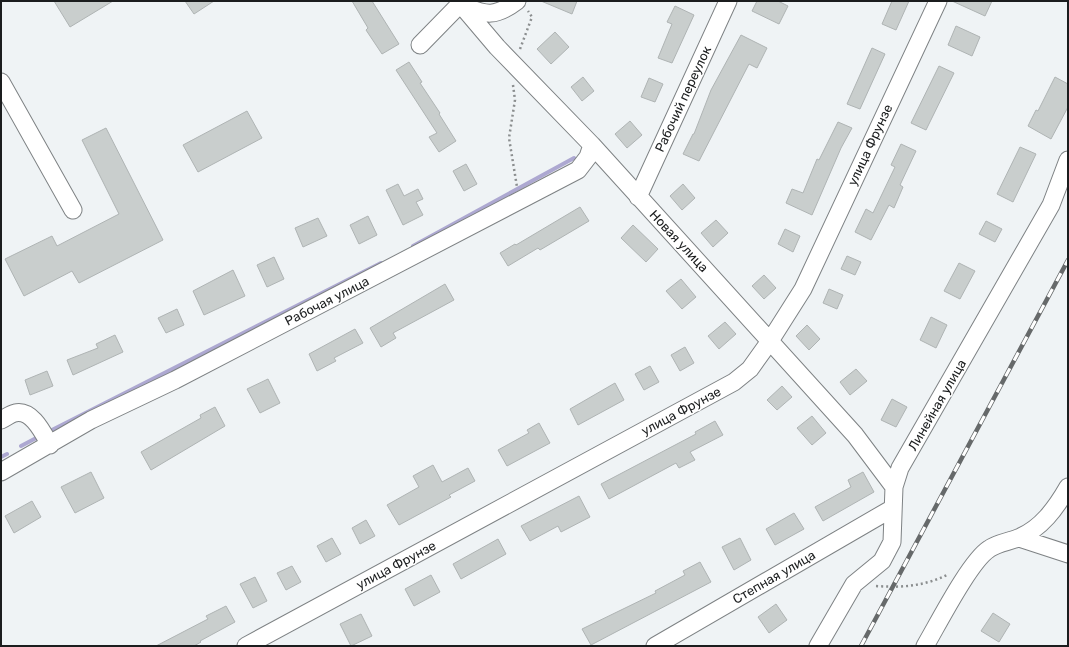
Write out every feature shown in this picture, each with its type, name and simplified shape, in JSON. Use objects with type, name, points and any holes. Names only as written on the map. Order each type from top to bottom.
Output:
[{"type":"street","name":"Рабочий переулок","points":[[638,197],[728,1]]},
{"type":"street","name":"улица Фрунзе","points":[[246,646],[734,382],[750,369],[770,341],[803,289],[938,1]]},
{"type":"street","points":[[420,45],[459,3],[478,13],[493,14],[506,10],[521,2]]},
{"type":"street","name":"Новая улица","points":[[459,3],[515,66],[592,145],[855,435],[894,487]]},
{"type":"street","points":[[1,82],[73,210]]},
{"type":"street","name":"Рабочая улица","points":[[1,472],[92,420],[176,380],[578,170],[588,157],[592,145]]},
{"type":"street","name":"Линейная улица","points":[[818,646],[854,584],[882,561],[892,542],[894,487],[900,468],[1051,206],[1068,160]]},
{"type":"street","points":[[1,420],[15,413],[23,413],[30,417],[50,445]]},
{"type":"street","points":[[925,646],[976,560],[989,548],[1019,538],[1040,526],[1061,500],[1068,487]]},
{"type":"street","name":"Степная улица","points":[[654,646],[893,508]]},
{"type":"street","points":[[1019,538],[1068,554]]},
{"type":"path","points":[[521,2],[532,18],[518,52],[515,66],[513,86],[514,100],[509,138],[515,184],[522,198]]},
{"type":"path","points":[[854,584],[893,588],[931,583],[950,573]]},
{"type":"building","points":[[54,1],[113,1],[70,27]]},
{"type":"building","points":[[185,1],[214,1],[194,14]]},
{"type":"building","points":[[352,1],[372,1],[399,44],[382,54],[366,30],[368,28]]},
{"type":"building","points":[[541,1],[577,1],[572,14]]},
{"type":"building","points":[[757,1],[778,1],[788,6],[779,24],[752,11]]},
{"type":"building","points":[[892,1],[909,1],[896,30],[882,24]]},
{"type":"building","points":[[952,1],[992,1],[985,16]]},
{"type":"building","points":[[675,6],[694,15],[672,63],[658,58],[672,24],[667,22]]},
{"type":"building","points":[[956,26],[980,37],[972,56],[948,45]]},
{"type":"building","points":[[555,32],[569,47],[551,64],[537,49]]},
{"type":"building","points":[[741,35],[767,48],[757,68],[749,64],[699,161],[683,154],[694,134],[711,90]]},
{"type":"building","points":[[872,48],[885,54],[860,109],[847,104]]},
{"type":"building","points":[[409,62],[422,82],[420,83],[456,141],[439,152],[429,137],[437,133],[396,70]]},
{"type":"building","points":[[939,66],[954,73],[926,130],[911,123]]},
{"type":"building","points":[[583,77],[594,91],[582,101],[571,87]]},
{"type":"building","points":[[1055,77],[1068,84],[1068,107],[1051,139],[1028,126],[1036,110],[1038,111]]},
{"type":"building","points":[[649,78],[663,84],[655,102],[641,97]]},
{"type":"building","points":[[247,111],[262,138],[198,172],[183,145]]},
{"type":"building","points":[[630,121],[642,135],[627,148],[615,134]]},
{"type":"building","points":[[838,122],[852,128],[841,148],[812,215],[786,203],[792,189],[803,193],[817,159],[819,160]]},
{"type":"building","points":[[106,128],[163,240],[79,283],[72,271],[24,296],[5,259],[52,236],[57,246],[119,214],[82,140]]},
{"type":"building","points":[[901,144],[916,151],[900,185],[903,187],[894,208],[889,205],[871,240],[855,232],[866,209],[873,213],[895,167],[891,165]]},
{"type":"building","points":[[1020,147],[1036,154],[1013,202],[997,194]]},
{"type":"building","points":[[466,164],[477,184],[464,191],[453,171]]},
{"type":"building","points":[[398,184],[404,196],[418,189],[423,199],[416,202],[423,215],[403,225],[386,190]]},
{"type":"building","points":[[683,184],[695,198],[682,210],[670,196]]},
{"type":"building","points":[[580,207],[589,221],[540,250],[538,248],[508,266],[500,253]]},
{"type":"building","points":[[368,216],[377,235],[359,244],[350,225]]},
{"type":"building","points":[[318,218],[327,236],[303,247],[295,228]]},
{"type":"building","points":[[716,220],[728,233],[713,247],[701,233]]},
{"type":"building","points":[[986,221],[1002,229],[995,242],[979,234]]},
{"type":"building","points":[[633,225],[658,249],[646,262],[621,238]]},
{"type":"building","points":[[785,229],[800,236],[793,252],[778,244]]},
{"type":"building","points":[[847,256],[861,262],[855,275],[841,269]]},
{"type":"building","points":[[274,257],[284,279],[267,287],[257,265]]},
{"type":"building","points":[[959,263],[975,271],[960,299],[944,291]]},
{"type":"building","points":[[233,270],[245,296],[204,315],[193,291]]},
{"type":"building","points":[[764,275],[776,288],[764,299],[752,286]]},
{"type":"building","points":[[681,279],[696,297],[682,309],[666,291]]},
{"type":"building","points":[[445,284],[454,300],[393,333],[396,338],[381,347],[370,328]]},
{"type":"building","points":[[829,289],[843,295],[837,309],[823,303]]},
{"type":"building","points":[[177,309],[184,325],[166,333],[158,318]]},
{"type":"building","points":[[931,317],[947,325],[936,348],[920,340]]},
{"type":"building","points":[[725,322],[736,334],[719,349],[708,336]]},
{"type":"building","points":[[807,325],[820,339],[809,350],[796,336]]},
{"type":"building","points":[[355,329],[363,343],[334,358],[336,361],[317,371],[309,354]]},
{"type":"building","points":[[115,335],[123,352],[73,375],[67,360],[98,348],[96,344]]},
{"type":"building","points":[[685,347],[694,363],[680,371],[671,355]]},
{"type":"building","points":[[650,366],[659,382],[644,390],[635,374]]},
{"type":"building","points":[[856,369],[867,381],[850,395],[840,382]]},
{"type":"building","points":[[47,371],[53,386],[30,395],[25,380]]},
{"type":"building","points":[[268,379],[280,403],[260,413],[247,389]]},
{"type":"building","points":[[615,383],[624,400],[578,425],[570,409]]},
{"type":"building","points":[[782,386],[792,397],[777,410],[767,400]]},
{"type":"building","points":[[892,399],[907,407],[896,427],[881,420]]},
{"type":"building","points":[[215,407],[225,426],[151,470],[141,452],[201,418],[200,415]]},
{"type":"building","points":[[812,416],[826,433],[812,445],[797,428]]},
{"type":"building","points":[[715,421],[723,435],[690,452],[695,460],[679,468],[676,463],[609,499],[601,484],[696,434],[695,432]]},
{"type":"building","points":[[539,423],[550,443],[507,466],[498,450],[529,433],[527,430]]},
{"type":"building","points":[[433,465],[442,482],[468,468],[475,481],[449,495],[451,497],[399,525],[387,505],[419,487],[413,476]]},
{"type":"building","points":[[91,472],[104,498],[75,513],[61,487]]},
{"type":"building","points":[[863,472],[874,492],[823,521],[815,507],[851,487],[848,480]]},
{"type":"building","points":[[579,496],[590,517],[561,532],[558,526],[530,541],[521,526]]},
{"type":"building","points":[[32,501],[41,517],[14,533],[5,516]]},
{"type":"building","points":[[794,513],[804,529],[775,545],[766,529]]},
{"type":"building","points":[[366,520],[375,536],[360,544],[352,528]]},
{"type":"building","points":[[332,538],[341,554],[326,562],[317,546]]},
{"type":"building","points":[[740,538],[751,560],[734,570],[722,547]]},
{"type":"building","points":[[498,539],[506,554],[461,579],[453,564]]},
{"type":"building","points":[[700,562],[711,582],[591,645],[582,629],[656,593],[655,591],[685,575],[683,571]]},
{"type":"building","points":[[292,566],[301,582],[286,590],[277,573]]},
{"type":"building","points":[[431,575],[440,592],[414,606],[405,589]]},
{"type":"building","points":[[255,577],[267,601],[253,608],[240,584]]},
{"type":"building","points":[[776,604],[787,620],[769,633],[758,617]]},
{"type":"building","points":[[226,606],[235,622],[200,641],[201,642],[194,646],[156,646],[208,619],[206,616]]},
{"type":"building","points":[[993,613],[1010,624],[999,642],[981,631]]},
{"type":"building","points":[[361,614],[372,636],[351,646],[340,624]]},
{"type":"waterway","points":[[413,246],[574,158]]},
{"type":"waterway","points":[[48,432],[381,263]]},
{"type":"waterway","points":[[21,446],[40,436]]},
{"type":"waterway","points":[[1,457],[7,454]]},
{"type":"railway","points":[[861,646],[1068,260]]}]
